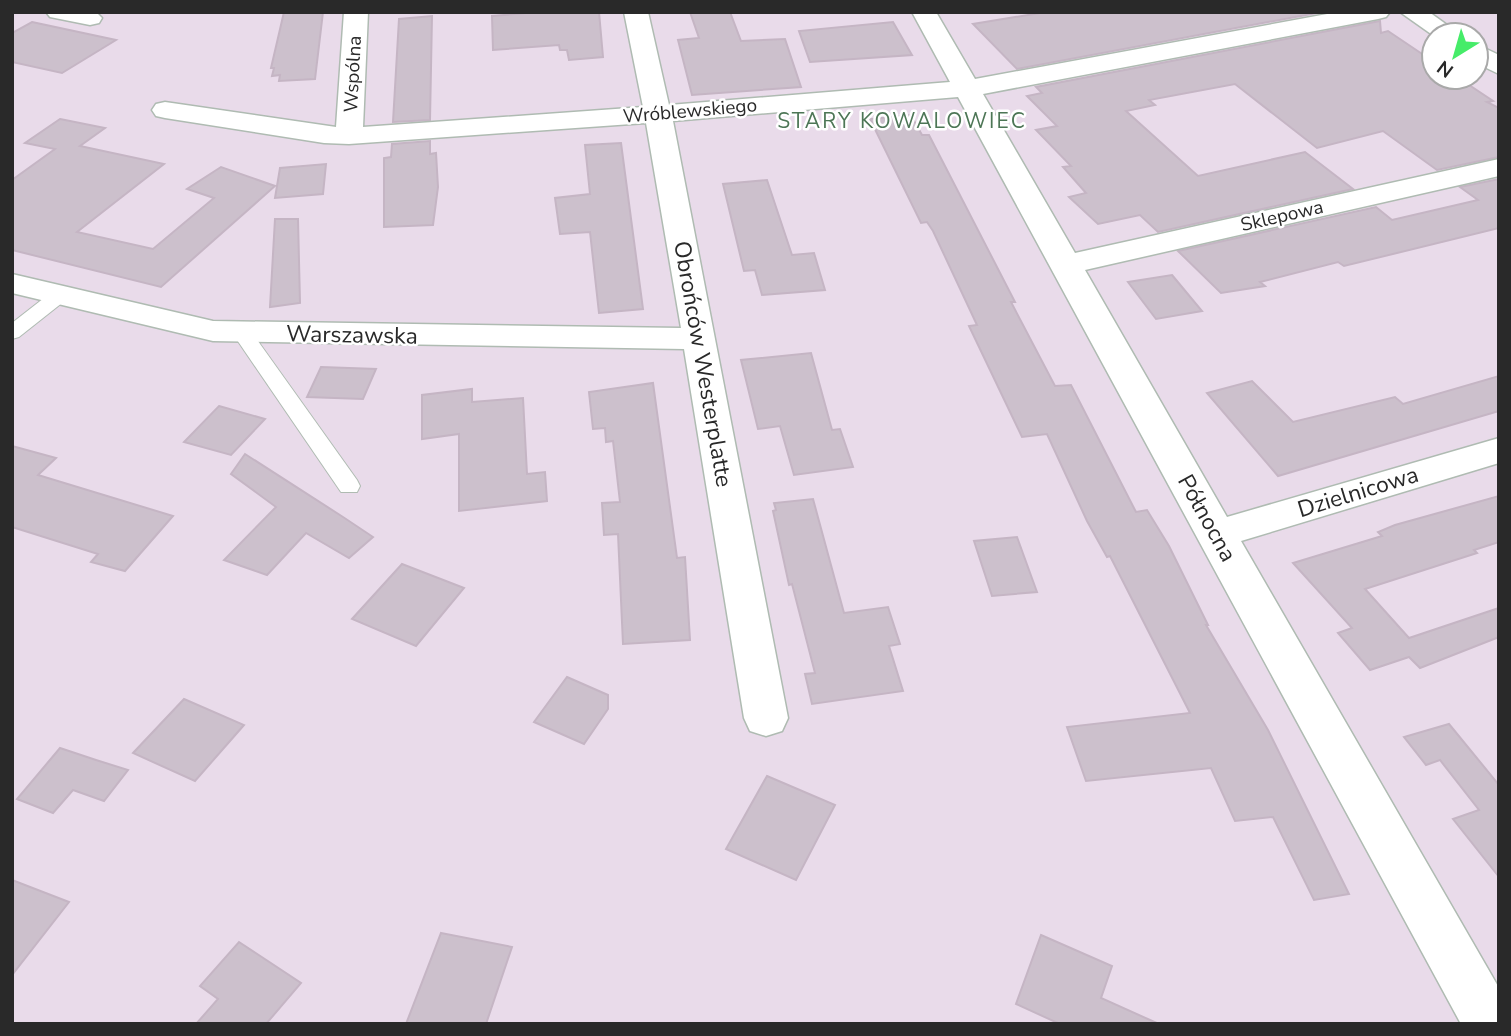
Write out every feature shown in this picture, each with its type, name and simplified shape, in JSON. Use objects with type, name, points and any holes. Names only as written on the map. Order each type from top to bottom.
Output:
[{"type":"street","points":[[58,12],[90,18]]},
{"type":"street","name":"Wspólna","points":[[349,136],[356,12]]},
{"type":"street","name":"Obrońców Westerplatte","points":[[636,12],[659,114],[766,718]]},
{"type":"street","name":"Północna","points":[[924,12],[1490,1024]]},
{"type":"street","name":"Wróblewskiego","points":[[165,110],[324,135],[490,128],[967,89],[1378,12]]},
{"type":"street","name":"Sklepowa","points":[[1065,265],[1499,167]]},
{"type":"street","name":"Warszawska","points":[[12,283],[177,325],[243,334],[698,339]]},
{"type":"street","name":"Dzielnicowa","points":[[1217,534],[1499,450]]},
{"type":"lane","points":[[12,333],[60,295]]},
{"type":"lane","points":[[243,334],[349,486]]},
{"type":"building","points":[[284,12],[323,12],[315,79],[279,81],[280,75],[272,76],[274,68],[271,68]]},
{"type":"building","points":[[538,12],[599,12],[603,57],[569,60],[567,50],[560,50],[559,45],[493,50],[492,16]]},
{"type":"building","points":[[690,12],[730,12],[741,41],[785,39],[801,87],[692,95],[678,40],[699,38]]},
{"type":"building","points":[[1046,12],[1322,12],[1017,69],[973,24]]},
{"type":"building","points":[[432,16],[430,120],[393,122],[399,19]]},
{"type":"building","points":[[1380,21],[1381,33],[1388,31],[1420,53],[1420,91],[1478,91],[1493,101],[1487,102],[1499,108],[1499,157],[1437,170],[1383,131],[1317,148],[1235,84],[1149,100],[1155,105],[1126,111],[1198,176],[1305,152],[1353,189],[1158,232],[1140,215],[1098,224],[1069,197],[1086,193],[1063,167],[1071,166],[1036,130],[1057,126],[1027,96],[1042,93],[1036,87]]},
{"type":"building","points":[[32,22],[116,40],[62,73],[12,62],[12,33]]},
{"type":"building","points":[[893,22],[912,55],[810,62],[799,31]]},
{"type":"building","points":[[911,115],[922,135],[929,135],[1055,386],[1071,385],[1136,512],[1147,510],[1169,546],[1206,625],[1268,730],[1349,894],[1314,900],[1273,817],[1235,821],[1211,768],[1086,781],[1067,727],[1190,713],[1110,556],[1107,557],[1087,521],[1047,434],[1022,437],[969,326],[977,325],[933,231],[927,222],[921,223],[870,119]]},
{"type":"building","points":[[60,119],[105,128],[80,146],[164,164],[77,232],[153,249],[214,198],[187,189],[221,167],[275,186],[161,287],[12,250],[12,180],[55,149],[25,143]]},
{"type":"building","points":[[430,141],[430,154],[436,153],[438,187],[433,225],[384,227],[384,158],[391,157],[392,144]]},
{"type":"building","points":[[621,143],[643,309],[599,313],[590,232],[560,234],[555,198],[590,194],[585,145]]},
{"type":"building","points":[[326,164],[323,194],[275,198],[280,168]]},
{"type":"building","points":[[1499,179],[1499,228],[1344,266],[1338,262],[1260,282],[1265,286],[1221,293],[1178,251],[1376,207],[1392,220],[1478,200],[1460,187]]},
{"type":"building","points":[[767,180],[792,255],[814,253],[825,290],[762,295],[755,270],[744,271],[723,184]]},
{"type":"building","points":[[275,219],[298,219],[300,303],[270,307]]},
{"type":"building","points":[[1172,275],[1202,311],[1156,319],[1128,282]]},
{"type":"building","points":[[811,353],[832,430],[840,429],[853,467],[794,475],[780,426],[758,429],[741,360]]},
{"type":"building","points":[[321,367],[376,369],[363,399],[307,397]]},
{"type":"building","points":[[1499,376],[1499,411],[1278,476],[1207,393],[1252,381],[1293,422],[1395,397],[1403,404]]},
{"type":"building","points":[[653,383],[677,558],[685,557],[690,640],[623,644],[618,534],[604,535],[602,503],[620,502],[613,441],[606,442],[605,428],[593,429],[589,392]]},
{"type":"building","points":[[472,389],[472,402],[523,398],[527,474],[545,472],[547,501],[459,511],[459,434],[422,439],[422,395]]},
{"type":"building","points":[[219,406],[265,419],[231,455],[184,442]]},
{"type":"building","points":[[12,446],[56,458],[38,475],[173,516],[125,571],[91,562],[98,554],[12,527]]},
{"type":"building","points":[[245,454],[373,537],[349,558],[306,533],[267,575],[224,560],[276,507],[231,474]]},
{"type":"building","points":[[1499,496],[1499,542],[1474,550],[1477,553],[1365,589],[1409,638],[1499,608],[1499,637],[1420,668],[1409,657],[1370,670],[1338,633],[1352,628],[1293,563],[1382,536],[1378,532],[1395,525]]},
{"type":"building","points":[[813,499],[844,613],[888,607],[900,644],[889,646],[903,691],[812,704],[805,674],[815,673],[792,584],[789,585],[773,511],[776,510],[774,503]]},
{"type":"building","points":[[1017,537],[1037,592],[992,596],[974,541]]},
{"type":"building","points":[[402,564],[464,588],[416,646],[352,619]]},
{"type":"building","points":[[567,677],[608,695],[608,709],[584,744],[534,722]]},
{"type":"building","points":[[184,699],[244,725],[195,781],[133,753]]},
{"type":"building","points":[[1449,724],[1499,785],[1499,877],[1453,819],[1479,810],[1440,760],[1426,765],[1404,737]]},
{"type":"building","points":[[60,748],[128,770],[104,801],[73,790],[53,813],[17,799]]},
{"type":"building","points":[[767,776],[835,805],[796,880],[726,849]]},
{"type":"building","points":[[12,880],[69,902],[12,975]]},
{"type":"building","points":[[441,933],[512,947],[486,1024],[406,1024]]},
{"type":"building","points":[[1041,935],[1112,966],[1101,998],[1159,1024],[1060,1024],[1016,1004]]},
{"type":"building","points":[[239,942],[301,983],[266,1024],[196,1024],[218,999],[200,986]]},
{"type":"district","name":"STARY KOWALOWIEC","points":[[902,121]]}]
